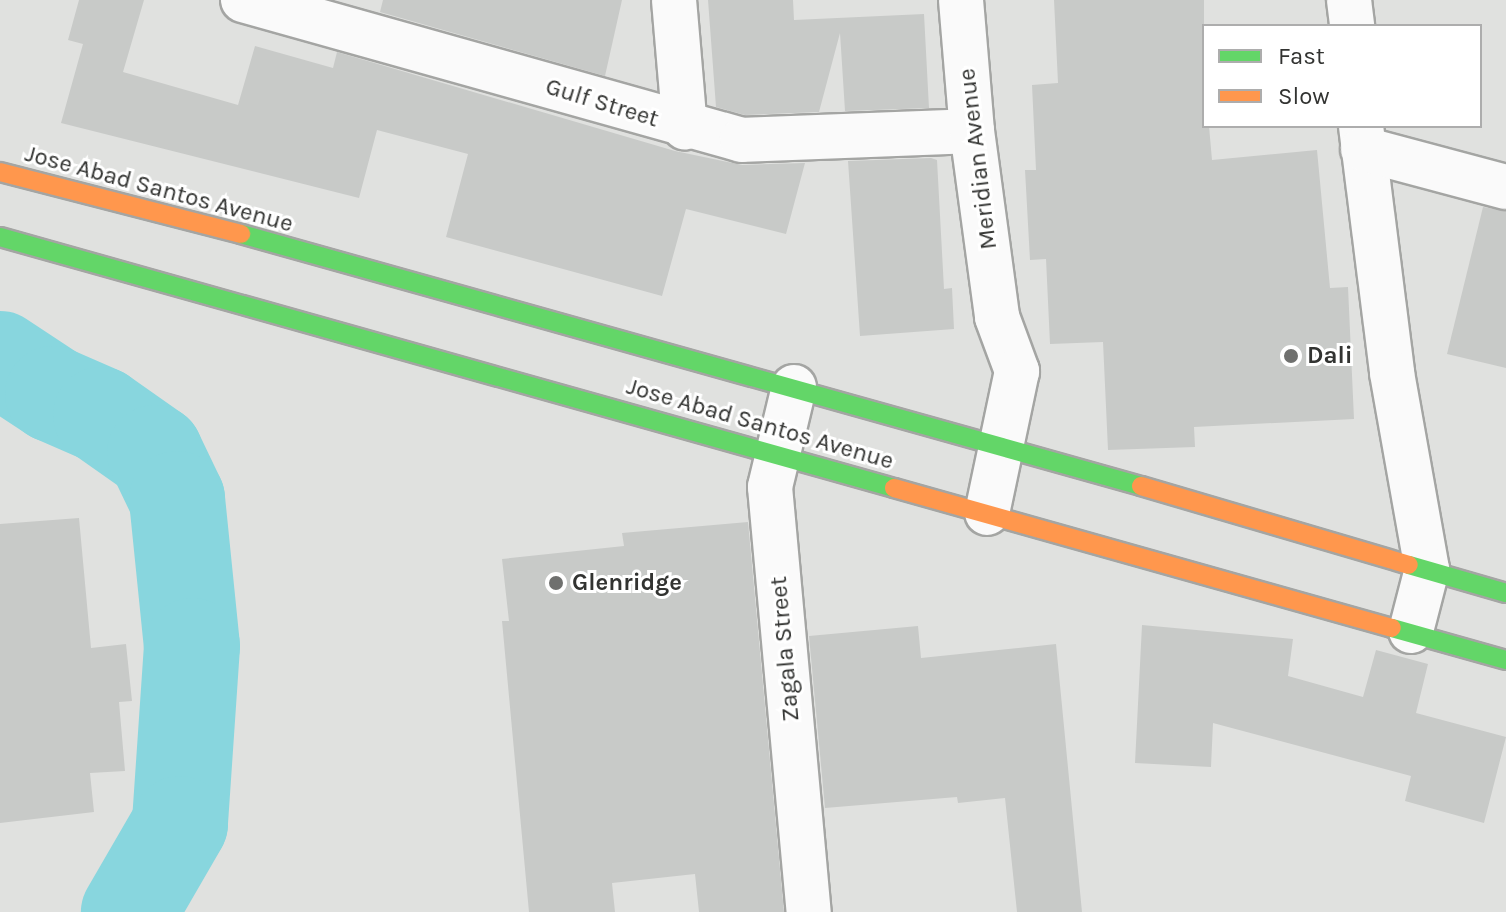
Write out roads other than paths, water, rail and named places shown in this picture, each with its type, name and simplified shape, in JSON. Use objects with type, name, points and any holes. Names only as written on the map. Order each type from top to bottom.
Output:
[{"type":"main road","name":"Jose Abad Santos Avenue","points":[[0,172],[794,387],[1506,593]]},
{"type":"main road","name":"Jose Abad Santos Avenue","points":[[5,238],[1506,660]]},
{"type":"street","name":"Gulf Street","points":[[243,0],[335,11],[685,128],[742,140],[972,131]]},
{"type":"street","points":[[674,0],[685,128]]},
{"type":"street","name":"Meridian Avenue","points":[[961,0],[972,131],[997,317],[1017,371],[990,442],[973,509]]},
{"type":"street","points":[[1349,0],[1352,24]]},
{"type":"street","points":[[1411,631],[1427,569],[1392,373],[1362,138],[1506,187]]},
{"type":"street","name":"Zagala Street","points":[[794,387],[770,487],[809,912]]},
{"type":"waterway","points":[[0,359],[53,394],[101,415],[155,453],[177,499],[192,646],[180,824],[129,912]]},
{"type":"place","name":"Dali","points":[[1291,356]]},
{"type":"place","name":"Glenridge","points":[[556,583]]}]
